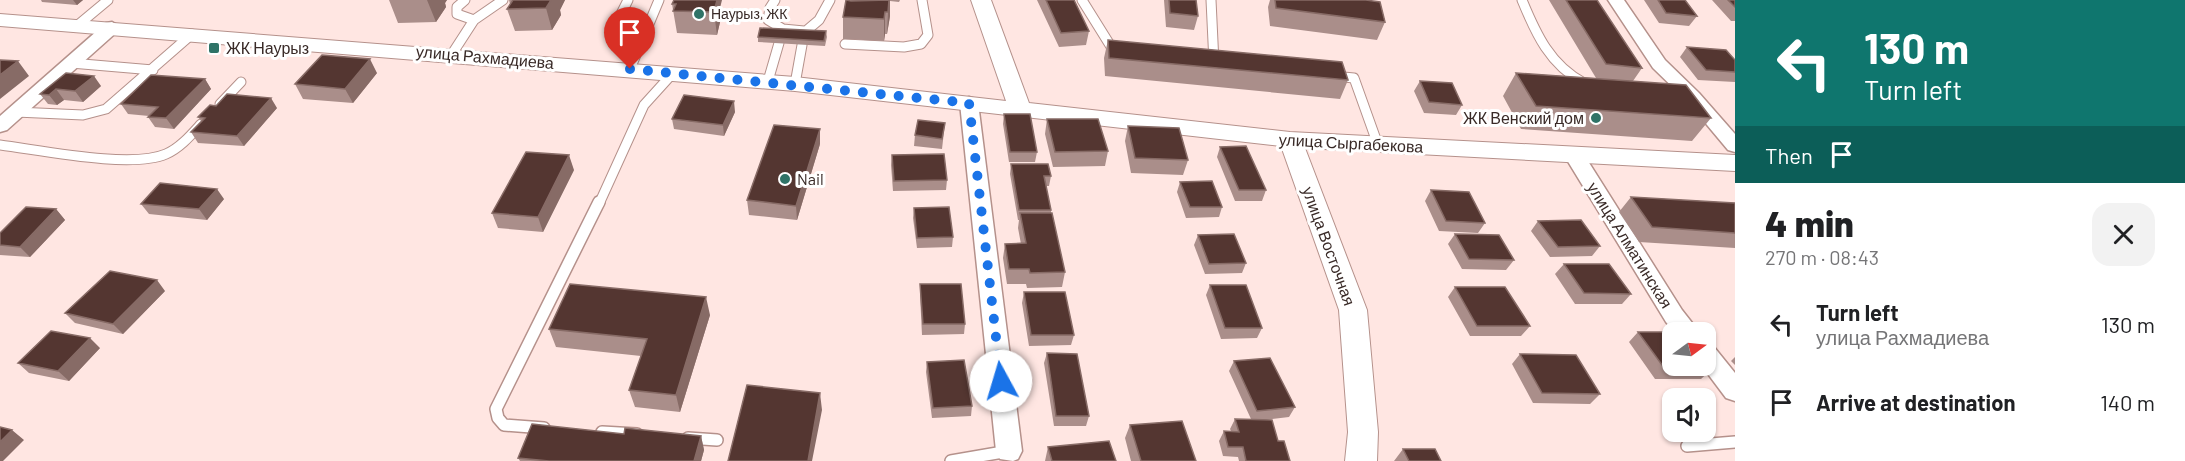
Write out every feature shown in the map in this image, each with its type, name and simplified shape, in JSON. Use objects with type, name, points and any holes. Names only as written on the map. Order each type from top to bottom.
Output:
[{"type":"street","points":[[981,0],[1020,109]]},
{"type":"street","points":[[1616,0],[1659,64],[1693,97],[1735,146]]},
{"type":"street","name":"улица Рахмадиева","points":[[0,20],[630,69],[768,81],[969,103]]},
{"type":"street","points":[[0,126],[112,27]]},
{"type":"street","points":[[969,103],[1009,451]]},
{"type":"street","name":"улица Сыргабекова","points":[[969,103],[1290,140],[1735,163]]},
{"type":"street","name":"улица Восточная","points":[[1290,140],[1353,310],[1363,432],[1360,461]]},
{"type":"street","name":"улица Алматинская","points":[[1574,155],[1679,322]]},
{"type":"street","points":[[1716,367],[1735,391]]},
{"type":"lane","points":[[78,25],[108,0]]},
{"type":"lane","points":[[465,0],[457,7],[458,14],[474,20]]},
{"type":"lane","points":[[452,54],[474,20],[503,0]]},
{"type":"lane","points":[[628,0],[618,20],[620,31],[643,37]]},
{"type":"lane","points":[[630,69],[659,0]]},
{"type":"lane","points":[[775,0],[770,8],[768,20],[781,35],[804,37]]},
{"type":"lane","points":[[795,84],[804,37],[819,20],[830,0]]},
{"type":"lane","points":[[845,44],[904,47],[921,44],[928,34],[922,0]]},
{"type":"lane","points":[[1082,0],[1115,54],[1126,55]]},
{"type":"lane","points":[[1211,0],[1214,64]]},
{"type":"lane","points":[[1522,0],[1542,48],[1564,71],[1590,86]]},
{"type":"lane","points":[[16,112],[83,115],[96,113],[113,105],[192,34]]},
{"type":"lane","points":[[768,81],[781,35]]},
{"type":"lane","points":[[71,63],[153,69]]},
{"type":"lane","points":[[1203,63],[1226,65]]},
{"type":"lane","points":[[551,428],[504,425],[498,418],[496,409],[605,191],[644,105],[673,73]]},
{"type":"lane","points":[[1319,74],[1354,78],[1378,145]]},
{"type":"lane","points":[[0,145],[134,161],[156,158],[174,153],[241,82]]},
{"type":"lane","points":[[1672,96],[1693,97]]},
{"type":"lane","points":[[586,431],[646,435]]},
{"type":"lane","points":[[681,438],[717,440]]},
{"type":"lane","points":[[1688,446],[1735,442]]},
{"type":"lane","points":[[951,461],[1009,451]]},
{"type":"building","points":[[513,0],[551,0],[546,8],[507,9]]},
{"type":"building","points":[[674,0],[717,0],[714,12],[673,11],[676,4],[672,4]]},
{"type":"building","points":[[846,0],[889,0],[888,12],[885,12],[884,19],[843,17]]},
{"type":"building","points":[[1046,0],[1074,0],[1089,31],[1061,33]]},
{"type":"building","points":[[1169,0],[1196,0],[1198,16],[1170,13]]},
{"type":"building","points":[[1275,0],[1380,2],[1385,22],[1276,8]]},
{"type":"building","points":[[1566,0],[1597,0],[1642,68],[1606,64]]},
{"type":"building","points":[[1658,0],[1685,0],[1697,16],[1666,13]]},
{"type":"building","points":[[1728,0],[1735,0],[1735,7]]},
{"type":"building","points":[[760,28],[826,31],[824,41],[758,37]]},
{"type":"building","points":[[1108,40],[1342,62],[1348,80],[1109,58]]},
{"type":"building","points":[[1687,47],[1726,50],[1735,60],[1735,72],[1706,70]]},
{"type":"building","points":[[322,55],[370,59],[345,89],[295,84]]},
{"type":"building","points":[[0,60],[18,61],[0,75]]},
{"type":"building","points":[[66,73],[94,76],[75,91],[56,89],[49,95],[40,94]]},
{"type":"building","points":[[1516,73],[1686,85],[1711,118],[1536,106]]},
{"type":"building","points":[[151,75],[205,79],[166,118],[148,117],[158,107],[121,104]]},
{"type":"building","points":[[1420,81],[1452,83],[1462,105],[1429,102]]},
{"type":"building","points":[[227,94],[271,98],[237,136],[191,132],[205,118],[198,117],[210,105],[216,106]]},
{"type":"building","points":[[684,95],[734,101],[723,125],[672,119]]},
{"type":"building","points":[[1004,114],[1030,114],[1037,152],[1010,152]]},
{"type":"building","points":[[1047,119],[1098,119],[1108,151],[1055,152]]},
{"type":"building","points":[[918,120],[945,123],[942,139],[915,135]]},
{"type":"building","name":"Nail","points":[[774,125],[820,129],[796,206],[747,200]]},
{"type":"building","points":[[1128,126],[1179,128],[1188,160],[1135,158]]},
{"type":"building","points":[[1246,146],[1266,190],[1239,190],[1220,147]]},
{"type":"building","points":[[526,152],[569,155],[538,217],[492,213]]},
{"type":"building","points":[[944,154],[947,180],[894,181],[892,155]]},
{"type":"building","points":[[1011,164],[1048,164],[1051,176],[1044,176],[1051,210],[1019,210]]},
{"type":"building","points":[[1212,181],[1222,207],[1190,207],[1180,182]]},
{"type":"building","points":[[160,183],[217,189],[199,209],[141,204]]},
{"type":"building","points":[[1431,190],[1469,192],[1485,223],[1446,221]]},
{"type":"building","points":[[1631,197],[1735,203],[1735,233],[1652,227]]},
{"type":"building","points":[[26,207],[56,209],[20,247],[0,245],[0,233]]},
{"type":"building","points":[[949,207],[953,237],[917,238],[914,208]]},
{"type":"building","points":[[1020,213],[1052,213],[1065,272],[1030,273],[1029,269],[1009,269],[1005,244],[1026,243]]},
{"type":"building","points":[[1581,220],[1600,246],[1558,247],[1538,221]]},
{"type":"building","points":[[1234,234],[1246,263],[1209,264],[1198,235]]},
{"type":"building","points":[[1455,234],[1499,235],[1514,260],[1469,259]]},
{"type":"building","points":[[1564,264],[1609,264],[1631,294],[1584,293]]},
{"type":"building","points":[[110,271],[157,280],[113,324],[65,313]]},
{"type":"building","points":[[570,284],[706,297],[676,395],[629,390],[647,339],[549,329]]},
{"type":"building","points":[[920,284],[961,284],[965,324],[923,324]]},
{"type":"building","points":[[1210,285],[1246,285],[1262,328],[1225,328]]},
{"type":"building","points":[[1455,287],[1505,287],[1530,326],[1477,326]]},
{"type":"building","points":[[1024,292],[1065,292],[1074,335],[1031,335]]},
{"type":"building","points":[[51,331],[90,338],[58,371],[18,363]]},
{"type":"building","points":[[1638,332],[1662,332],[1662,365]]},
{"type":"building","points":[[1047,353],[1077,354],[1089,416],[1056,416]]},
{"type":"building","points":[[1520,354],[1576,355],[1600,394],[1542,393]]},
{"type":"building","points":[[1270,358],[1295,407],[1257,411],[1234,361]]},
{"type":"building","points":[[964,360],[972,406],[933,408],[927,362]]},
{"type":"building","points":[[747,385],[820,393],[808,461],[728,461]]},
{"type":"building","points":[[1235,419],[1272,420],[1278,441],[1284,441],[1290,461],[1246,461],[1243,447],[1228,447],[1224,431],[1239,432]]},
{"type":"building","points":[[1182,421],[1196,461],[1141,461],[1130,425]]},
{"type":"building","points":[[532,424],[624,434],[625,428],[701,436],[694,461],[549,461],[518,458]]},
{"type":"building","points":[[0,427],[12,430],[0,442]]},
{"type":"building","points":[[1109,441],[1116,461],[1052,461],[1048,447]]},
{"type":"building","points":[[1403,449],[1435,449],[1441,461],[1409,461]]},
{"type":"place","name":"Наурыз, ЖК","points":[[699,14]]},
{"type":"place","name":"ЖК Наурыз","points":[[214,48]]},
{"type":"place","name":"ЖК Венский дом","points":[[1596,118]]},
{"type":"place","name":"Nail","points":[[785,179]]},
{"type":"route","points":[[630,69],[969,103],[1001,381]]}]
